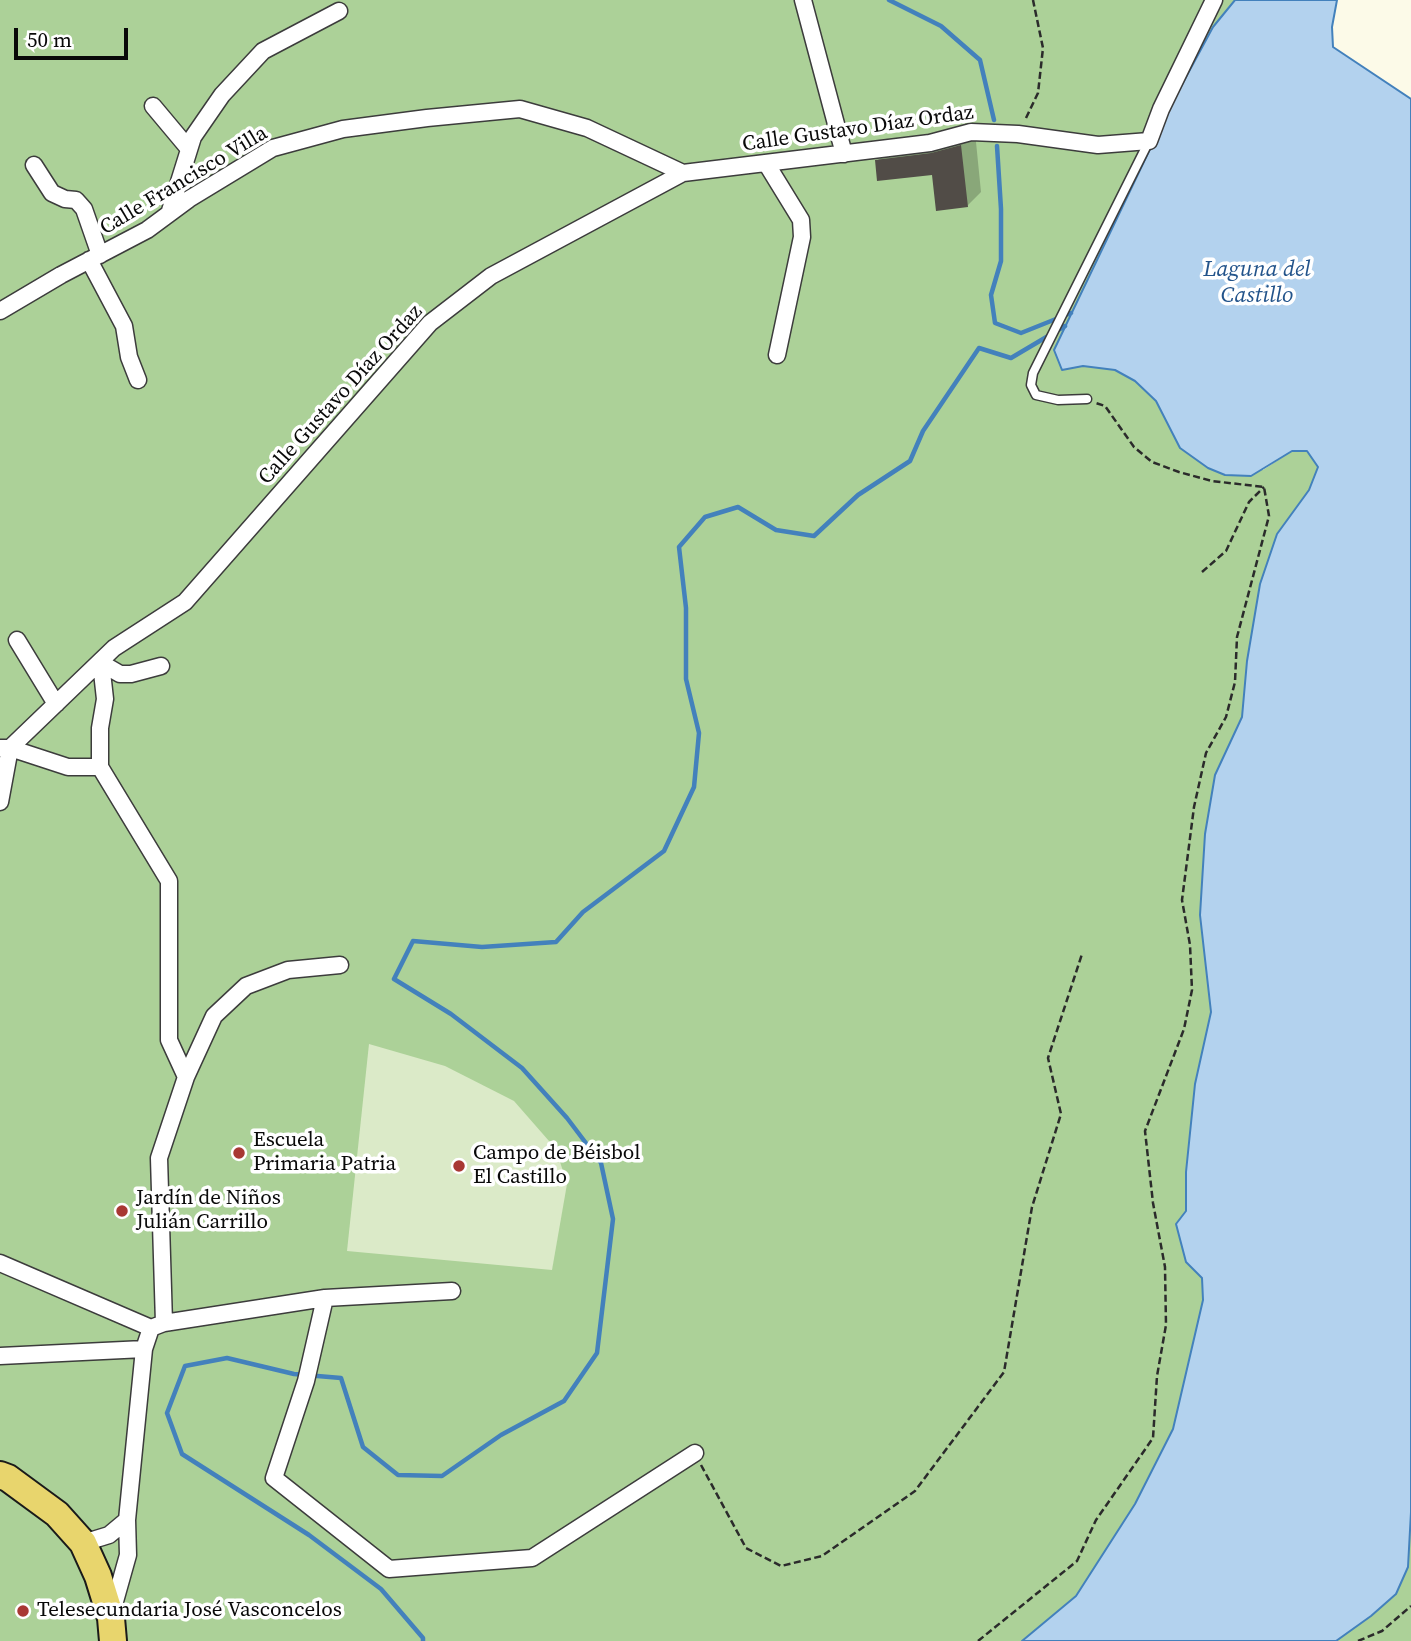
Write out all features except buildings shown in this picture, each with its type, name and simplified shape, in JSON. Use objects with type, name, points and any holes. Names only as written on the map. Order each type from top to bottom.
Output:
[{"type":"main road","points":[[0,1475],[57,1514],[83,1543],[99,1576],[112,1629]]},
{"type":"street","points":[[803,0],[844,154]]},
{"type":"street","points":[[1149,141],[1214,0]]},
{"type":"street","points":[[169,214],[192,137],[222,95],[263,51],[339,11]]},
{"type":"street","points":[[153,106],[189,149]]},
{"type":"street","name":"Calle Francisco Villa","points":[[0,311],[147,230],[273,148],[344,129],[427,117],[520,109],[587,128],[683,173]]},
{"type":"street","name":"Calle Gustavo Díaz Ordaz","points":[[5,748],[101,663],[114,648],[185,602],[430,323],[491,275],[683,173],[930,143],[971,132],[1018,134],[1098,145],[1149,141]]},
{"type":"street","points":[[766,163],[801,220],[802,237],[777,355]]},
{"type":"street","points":[[34,165],[52,193],[65,199],[76,200],[85,209],[94,257],[124,326],[129,357],[138,380]]},
{"type":"street","points":[[17,640],[56,704]]},
{"type":"street","points":[[101,663],[120,674],[131,674],[161,666]]},
{"type":"street","points":[[101,663],[105,699],[100,728],[100,767],[169,881],[169,1040],[186,1077]]},
{"type":"street","points":[[0,802],[5,748],[68,768],[100,767]]},
{"type":"street","points":[[112,1629],[128,1555],[127,1520],[144,1349],[157,1325],[159,1158],[186,1077],[214,1016],[246,986],[288,970],[340,965]]},
{"type":"street","points":[[0,1264],[157,1325],[325,1298],[452,1291]]},
{"type":"street","points":[[325,1298],[306,1381],[274,1478],[389,1569],[532,1558],[695,1453]]},
{"type":"street","points":[[0,1356],[144,1349]]},
{"type":"street","points":[[83,1543],[109,1535],[127,1520]]},
{"type":"lane","points":[[1087,399],[1045,399],[1035,395],[1031,385],[1033,373],[1149,141]]},
{"type":"path","points":[[1018,134],[1038,93],[1043,48],[1033,0]]},
{"type":"path","points":[[1087,399],[1105,406],[1133,447],[1153,462],[1212,481],[1264,487]]},
{"type":"path","points":[[1202,572],[1226,551],[1250,502],[1264,487]]},
{"type":"path","points":[[978,1641],[1077,1561],[1096,1520],[1153,1438],[1157,1376],[1166,1325],[1164,1267],[1145,1131],[1184,1029],[1192,990],[1191,945],[1182,900],[1194,807],[1206,753],[1226,717],[1236,682],[1237,637],[1269,516],[1264,487]]},
{"type":"path","points":[[695,1453],[746,1548],[780,1566],[822,1556],[915,1490],[1004,1372],[1032,1207],[1061,1114],[1048,1058],[1082,954]]},
{"type":"path","points":[[1358,1641],[1382,1631],[1411,1606]]},
{"type":"green space","points":[[0,0],[1235,0],[1213,27],[1062,370],[1083,366],[1115,370],[1135,381],[1156,401],[1180,448],[1193,456],[1263,470],[1292,451],[1307,451],[1318,467],[1309,490],[1277,534],[1247,661],[1242,717],[1215,775],[1200,915],[1211,1012],[1195,1084],[1186,1172],[1186,1262],[1202,1278],[1203,1300],[1173,1429],[1135,1504],[1076,1596],[1022,1641],[0,1641]]},
{"type":"green space","name":"Campo de Béisbol El Castillo","points":[[369,1044],[445,1066],[514,1101],[556,1149],[567,1184],[552,1270],[347,1251]]},
{"type":"green space","points":[[1411,1512],[1411,1641],[1336,1641],[1396,1594]]},
{"type":"water","name":"Laguna del Castillo","points":[[1235,0],[1337,0],[1332,27],[1333,47],[1411,99],[1411,1512],[1408,1567],[1396,1594],[1336,1641],[1022,1641],[1076,1596],[1135,1504],[1173,1429],[1203,1300],[1202,1278],[1186,1262],[1176,1224],[1186,1211],[1186,1172],[1195,1084],[1211,1012],[1200,915],[1205,834],[1215,775],[1242,717],[1247,661],[1260,584],[1277,534],[1309,490],[1318,467],[1307,451],[1292,451],[1251,476],[1225,475],[1208,468],[1180,448],[1156,401],[1135,381],[1115,370],[1083,366],[1062,370],[1054,350],[1172,103],[1213,27]]},
{"type":"waterway","points":[[889,0],[941,26],[980,60],[994,120]]},
{"type":"waterway","points":[[997,146],[1001,261],[991,295],[995,323],[1021,333],[1071,313]]},
{"type":"waterway","points":[[423,1641],[381,1589],[309,1535],[182,1454],[167,1413],[185,1366],[227,1358],[294,1374],[341,1378],[363,1447],[398,1475],[442,1476],[501,1435],[564,1401],[597,1353],[613,1219],[601,1163],[567,1118],[522,1068],[451,1014],[394,979],[413,941],[482,947],[556,942],[583,912],[664,851],[694,787],[699,733],[686,679],[686,608],[679,547],[705,517],[738,507],[776,530],[814,536],[858,495],[910,461],[923,431],[979,348],[1011,358],[1065,326]]},
{"type":"place","name":"Escuela Primaria Patria","points":[[239,1153]]},
{"type":"place","name":"Campo de Béisbol El Castillo","points":[[459,1166]]},
{"type":"place","name":"Jardín de Niños Julián Carrillo","points":[[122,1211]]},
{"type":"place","name":"Telesecundaria José Vasconcelos","points":[[23,1611]]}]
